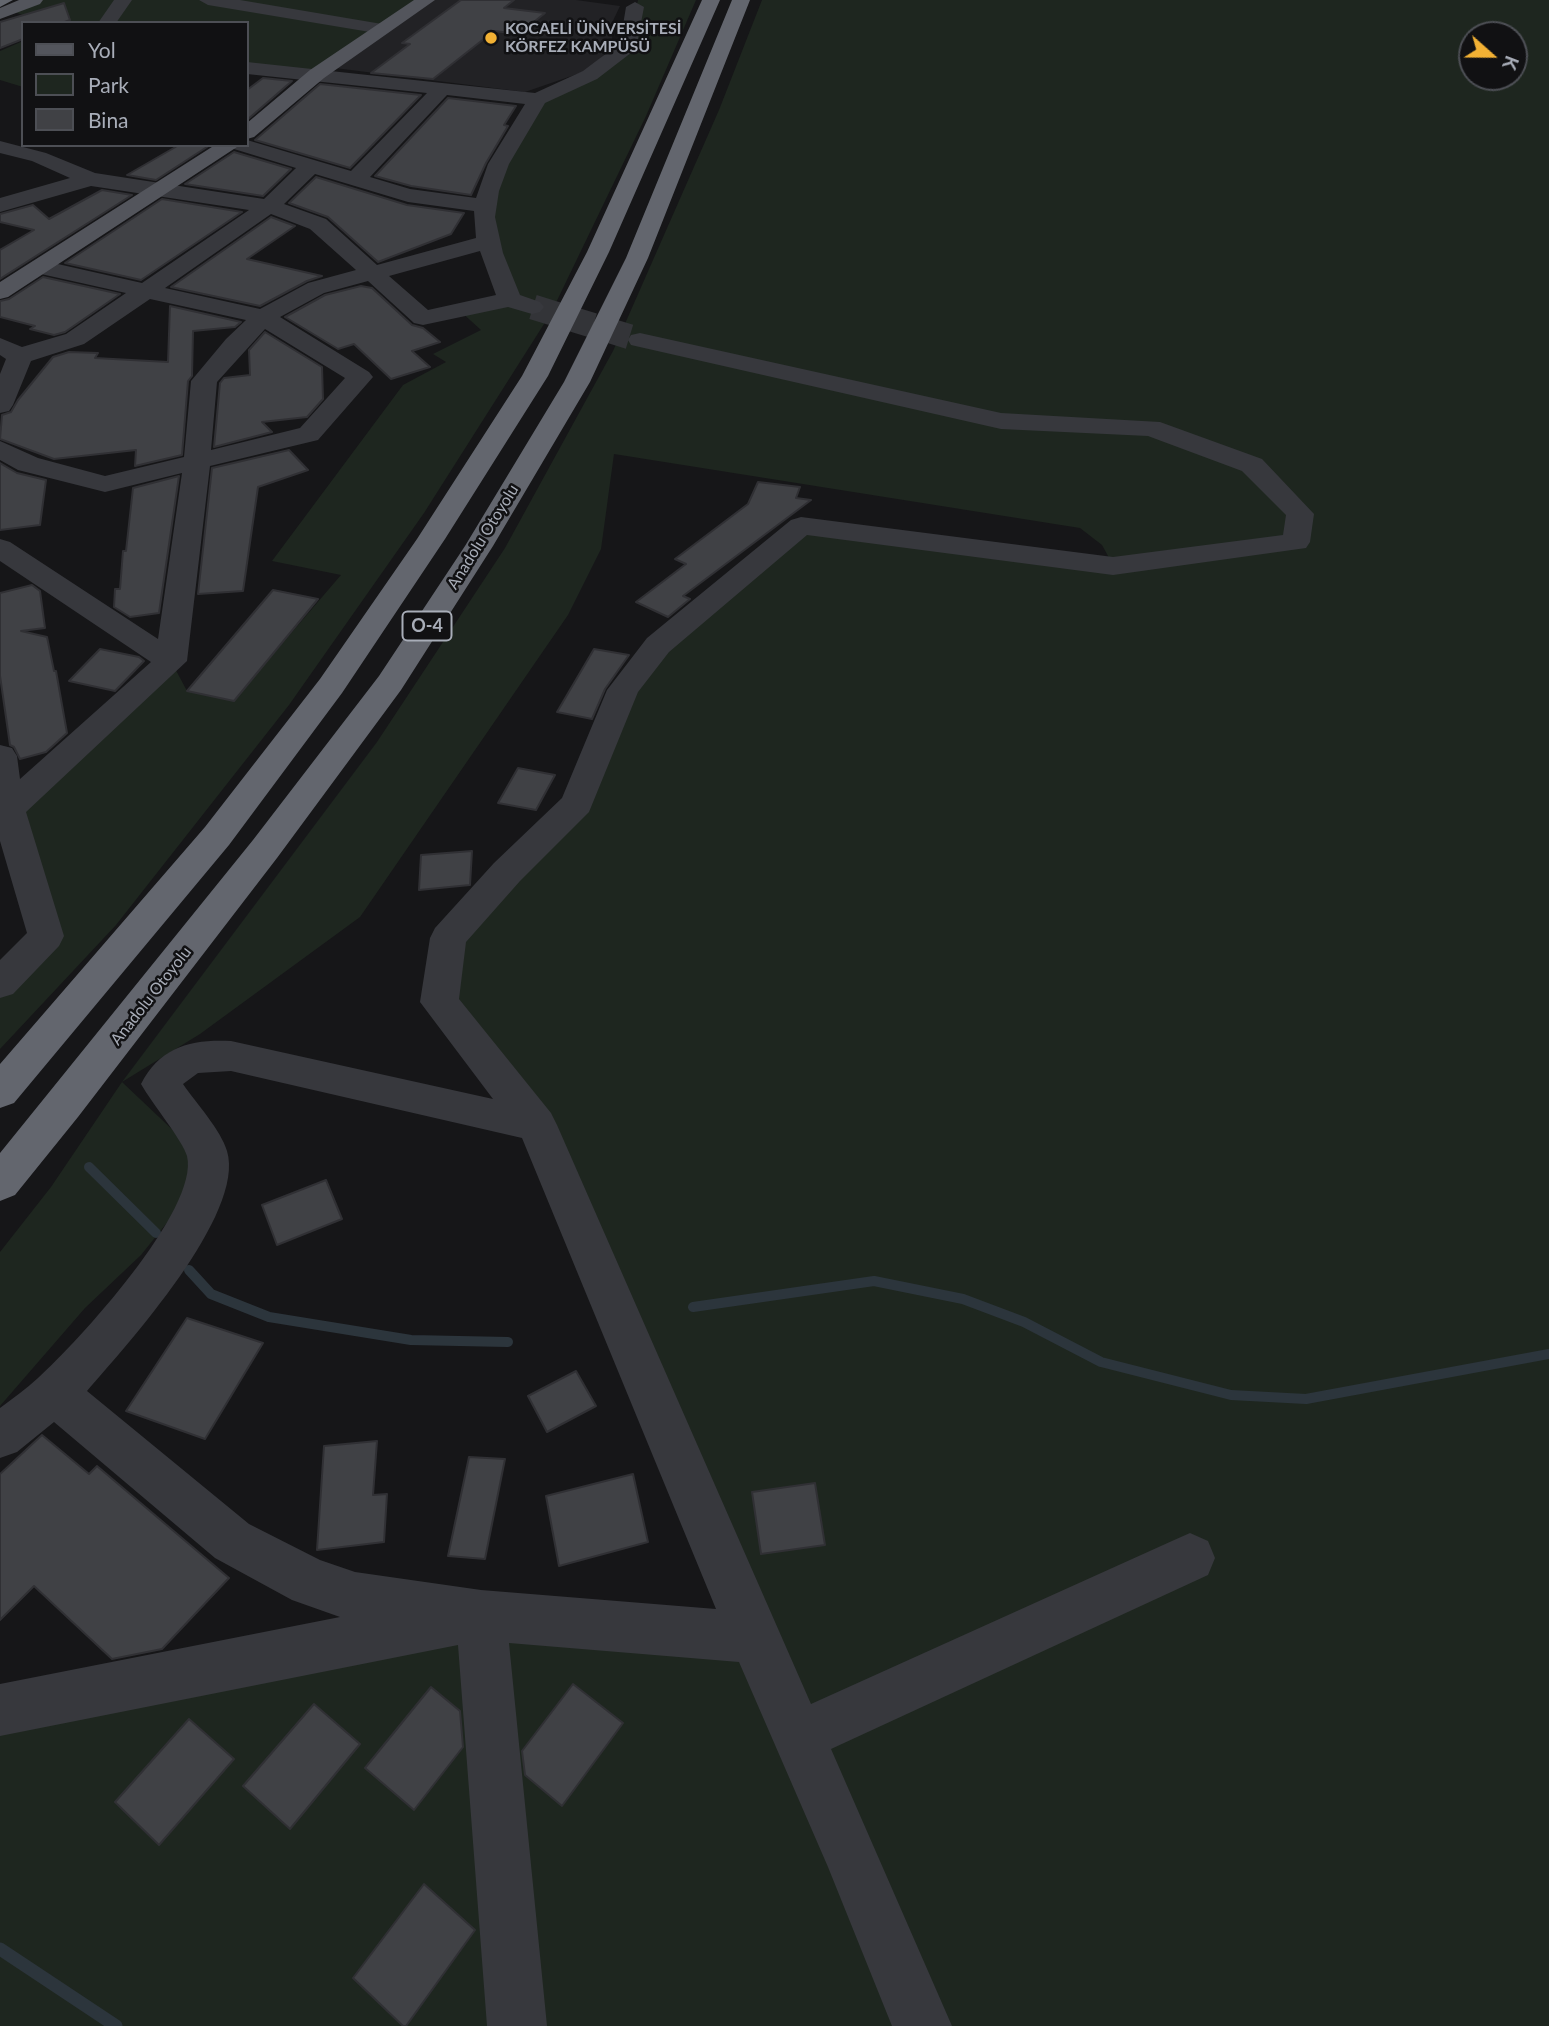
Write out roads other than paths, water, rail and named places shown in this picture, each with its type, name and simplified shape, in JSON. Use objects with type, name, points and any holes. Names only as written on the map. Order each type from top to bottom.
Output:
[{"type":"highway","name":"O-4","points":[[0,1092],[217,836],[331,686],[439,528],[535,376],[598,253],[711,0]]},
{"type":"highway","name":"Anadolu Otoyolu","points":[[0,1183],[64,1106],[274,838],[390,683],[479,546],[577,382],[631,270],[741,0]]},
{"type":"main road","points":[[0,14],[34,0]]},
{"type":"main road","points":[[248,133],[317,74],[418,1]]},
{"type":"main road","points":[[0,292],[227,147]]},
{"type":"street","points":[[108,21],[123,0]]},
{"type":"street","points":[[208,0],[382,29]]},
{"type":"street","points":[[248,68],[538,99],[590,75],[629,45],[635,7]]},
{"type":"street","points":[[355,180],[443,88]]},
{"type":"street","points":[[510,299],[488,242],[484,206],[495,173],[538,99]]},
{"type":"street","points":[[248,136],[310,167],[408,195],[484,206]]},
{"type":"street","points":[[0,147],[40,151],[90,178],[269,206],[318,224],[423,318],[510,299],[533,307]]},
{"type":"street","points":[[0,405],[10,351],[75,339],[269,206],[310,167]]},
{"type":"street","points":[[0,205],[90,178]]},
{"type":"street","points":[[4,810],[171,661],[197,461],[204,381],[235,344],[263,317],[316,288],[488,242]]},
{"type":"street","points":[[0,449],[28,464],[105,484],[309,434],[360,377],[263,317],[40,267]]},
{"type":"street","points":[[640,340],[1001,421],[1151,428],[1252,465],[1300,514],[1296,542],[1113,566],[801,526],[658,645],[623,690],[577,804],[507,872],[448,938],[439,1002],[537,1125],[922,2026]]},
{"type":"street","points":[[0,548],[171,661]]},
{"type":"street","points":[[0,756],[4,810],[46,936],[0,984]]},
{"type":"street","points":[[0,1436],[55,1393],[161,1269],[188,1226],[209,1181],[212,1164],[207,1152],[161,1084],[176,1066],[212,1054],[231,1056],[537,1125]]},
{"type":"street","points":[[55,1393],[232,1541],[310,1582],[355,1597],[481,1615],[754,1638]]},
{"type":"street","points":[[798,1737],[1190,1558]]},
{"type":"street","points":[[0,1710],[481,1615]]},
{"type":"street","points":[[481,1615],[517,2026]]},
{"type":"waterway","points":[[89,1167],[156,1233]]},
{"type":"waterway","points":[[189,1270],[211,1294],[269,1317],[411,1340],[508,1342]]},
{"type":"waterway","points":[[693,1307],[874,1281],[963,1299],[1024,1322],[1101,1362],[1231,1395],[1306,1399],[1549,1354]]},
{"type":"waterway","points":[[0,1949],[116,2026]]},
{"type":"tunnel","points":[[533,307],[640,340]]},
{"type":"place","name":"KOCAELİ ÜNİVERSİTESİ KÖRFEZ KAMPÜSÜ","points":[[491,38]]}]
